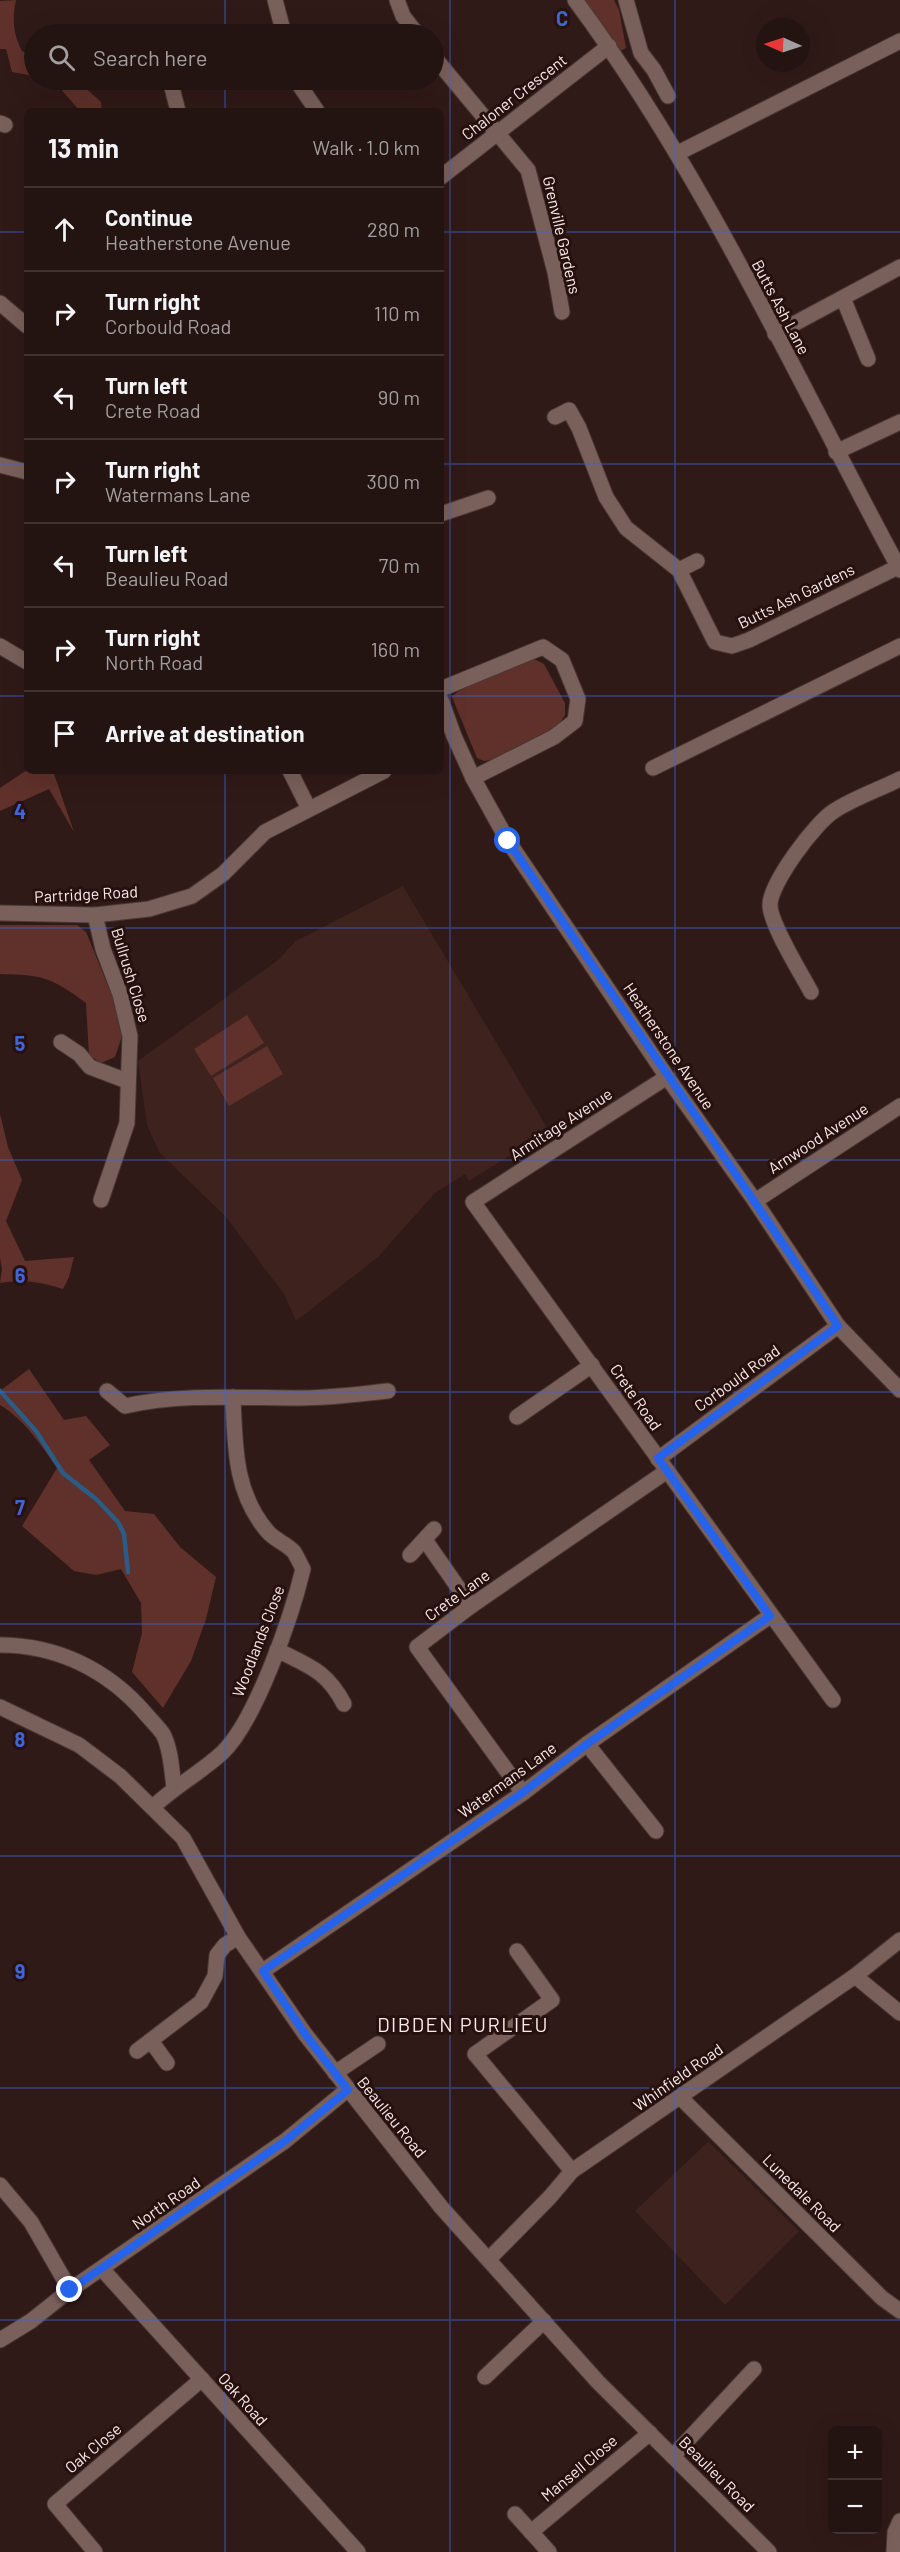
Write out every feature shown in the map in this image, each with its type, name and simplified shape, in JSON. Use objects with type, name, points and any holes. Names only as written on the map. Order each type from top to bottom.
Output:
[{"type":"street","points":[[275,0],[281,24]]},
{"type":"street","points":[[397,0],[403,16],[409,24]]},
{"type":"street","name":"Butts Ash Lane","points":[[575,0],[609,46],[678,153],[899,568]]},
{"type":"street","points":[[626,0],[640,53],[654,70],[668,96]]},
{"type":"street","points":[[678,153],[900,41]]},
{"type":"street","name":"Chaloner Crescent","points":[[444,175],[609,46]]},
{"type":"street","points":[[621,65],[640,53]]},
{"type":"street","name":"Grenville Gardens","points":[[444,69],[528,170],[555,272],[562,312]]},
{"type":"street","points":[[173,90],[177,108]]},
{"type":"street","points":[[302,90],[314,108]]},
{"type":"street","points":[[775,334],[900,267]]},
{"type":"street","points":[[843,298],[868,359]]},
{"type":"street","points":[[0,303],[24,323]]},
{"type":"street","name":"Butts Ash Gardens","points":[[555,417],[569,410],[579,428],[606,497],[626,528],[679,570],[715,642],[732,646],[749,640],[899,568]]},
{"type":"street","points":[[836,452],[900,422]]},
{"type":"street","points":[[0,465],[24,471]]},
{"type":"street","points":[[444,513],[488,498]]},
{"type":"street","points":[[679,570],[697,561]]},
{"type":"street","points":[[0,646],[24,660]]},
{"type":"street","points":[[653,768],[900,646]]},
{"type":"street","points":[[444,688],[543,647],[562,660],[578,699],[576,721],[555,737],[473,778]]},
{"type":"street","name":"Heatherstone Avenue","points":[[444,720],[447,739],[473,778],[508,841],[667,1077],[755,1201],[838,1326],[900,1390]]},
{"type":"street","points":[[292,774],[309,808]]},
{"type":"street","name":"Partridge Road","points":[[0,912],[95,915],[149,909],[192,896],[223,874],[265,832],[378,774]]},
{"type":"street","points":[[811,992],[774,920],[770,905],[772,892],[793,855],[832,812],[900,779]]},
{"type":"street","name":"Bullrush Close","points":[[95,915],[103,949],[120,994],[130,1036],[127,1123],[101,1200]]},
{"type":"street","points":[[60,1042],[79,1054],[90,1067],[127,1081]]},
{"type":"street","name":"Armitage Avenue","points":[[473,1202],[667,1077]]},
{"type":"street","name":"Arnwood Avenue","points":[[755,1201],[900,1106]]},
{"type":"street","name":"Crete Road","points":[[473,1202],[770,1616],[833,1700]]},
{"type":"street","name":"Corbould Road","points":[[662,1465],[838,1326]]},
{"type":"street","points":[[517,1417],[592,1365]]},
{"type":"street","points":[[107,1391],[125,1406],[171,1400],[233,1397],[302,1398],[388,1391]]},
{"type":"street","name":"Woodlands Close","points":[[153,1807],[174,1788],[223,1752],[246,1720],[277,1650],[297,1596],[303,1569],[293,1552],[269,1533],[253,1510],[242,1485],[235,1452],[233,1397]]},
{"type":"street","name":"Crete Lane","points":[[522,1793],[417,1647],[662,1465]]},
{"type":"street","points":[[410,1555],[430,1535],[471,1606]]},
{"type":"street","name":"Watermans Lane","points":[[263,1971],[522,1793],[587,1744],[770,1616]]},
{"type":"street","points":[[0,1645],[64,1655],[90,1667],[122,1689],[164,1735],[174,1788]]},
{"type":"street","points":[[277,1650],[314,1668],[334,1685],[344,1704]]},
{"type":"street","name":"Beaulieu Road","points":[[0,1707],[79,1745],[120,1776],[183,1838],[238,1937],[305,2034],[441,2207],[598,2382],[770,2552]]},
{"type":"street","points":[[587,1744],[656,1831]]},
{"type":"street","points":[[137,2051],[201,2002],[214,1976],[217,1955],[225,1945],[238,1937]]},
{"type":"street","name":"Whinfield Road","points":[[489,2259],[550,2198],[572,2171],[855,1976],[900,1940]]},
{"type":"street","points":[[518,1951],[552,2000],[475,2054],[572,2171]]},
{"type":"street","points":[[855,1976],[900,2013]]},
{"type":"street","points":[[151,2041],[167,2062]]},
{"type":"street","points":[[335,2073],[378,2044]]},
{"type":"street","name":"North Road","points":[[0,2340],[285,2141],[348,2090]]},
{"type":"street","name":"Lunedale Road","points":[[681,2098],[882,2298],[900,2310]]},
{"type":"street","points":[[0,2185],[31,2222],[70,2290]]},
{"type":"street","name":"Oak Road","points":[[102,2269],[358,2552]]},
{"type":"street","points":[[485,2377],[544,2321]]},
{"type":"street","points":[[674,2456],[754,2369]]},
{"type":"street","name":"Oak Close","points":[[95,2552],[55,2504],[202,2379]]},
{"type":"street","name":"Mansell Close","points":[[531,2532],[650,2433]]},
{"type":"street","points":[[515,2514],[549,2552]]},
{"type":"street","points":[[894,2552],[895,2532],[900,2521]]},
{"type":"shaded area","points":[[16,0],[15,32],[24,52],[24,74],[12,72],[6,49],[0,49],[0,1]]},
{"type":"shaded area","points":[[583,0],[614,0],[619,10],[626,48],[620,51],[612,43]]},
{"type":"shaded area","points":[[62,90],[88,90],[101,102],[102,108],[77,108]]},
{"type":"shaded area","points":[[532,658],[544,664],[565,703],[565,715],[558,726],[491,760],[484,761],[477,758],[452,697],[462,687]]},
{"type":"shaded area","points":[[24,772],[24,774],[54,774],[74,832],[49,789],[0,811],[0,788]]},
{"type":"shaded area","points":[[403,886],[549,1131],[469,1181],[465,1174],[435,1193],[378,1257],[296,1321],[284,1294],[226,1217],[159,1152],[147,1125],[138,1061],[278,960],[296,941]]},
{"type":"shaded area","points":[[0,925],[77,925],[86,932],[120,1015],[122,1036],[115,1057],[101,1063],[89,1055],[86,1003],[74,994],[46,979],[27,975],[0,974]]},
{"type":"shaded area","points":[[247,1015],[264,1043],[211,1076],[194,1049]]},
{"type":"shaded area","points":[[267,1046],[283,1074],[229,1106],[213,1078]]},
{"type":"shaded area","points":[[0,1114],[8,1147],[22,1180],[6,1221],[25,1261],[74,1257],[63,1289],[32,1282],[0,1283],[2,1269],[0,1258]]},
{"type":"shaded area","points":[[29,1369],[64,1420],[86,1416],[110,1445],[89,1460],[125,1511],[154,1514],[180,1547],[216,1577],[206,1619],[191,1661],[163,1708],[132,1672],[142,1633],[141,1603],[121,1569],[96,1575],[74,1571],[22,1526],[57,1468],[25,1425],[0,1405],[0,1391]]},
{"type":"shaded area","points":[[712,2138],[709,2142],[799,2231],[725,2305],[635,2211]]},
{"type":"waterway","points":[[0,1391],[36,1431],[63,1473],[96,1499],[118,1522],[124,1534],[128,1572]]},
{"type":"district","name":"DIBDEN PURLIEU","points":[[463,2025]]},
{"type":"route","points":[[70,2290],[285,2141],[348,2090],[305,2034],[263,1971],[522,1793],[587,1744],[770,1616],[658,1458],[838,1326],[508,841]]}]
